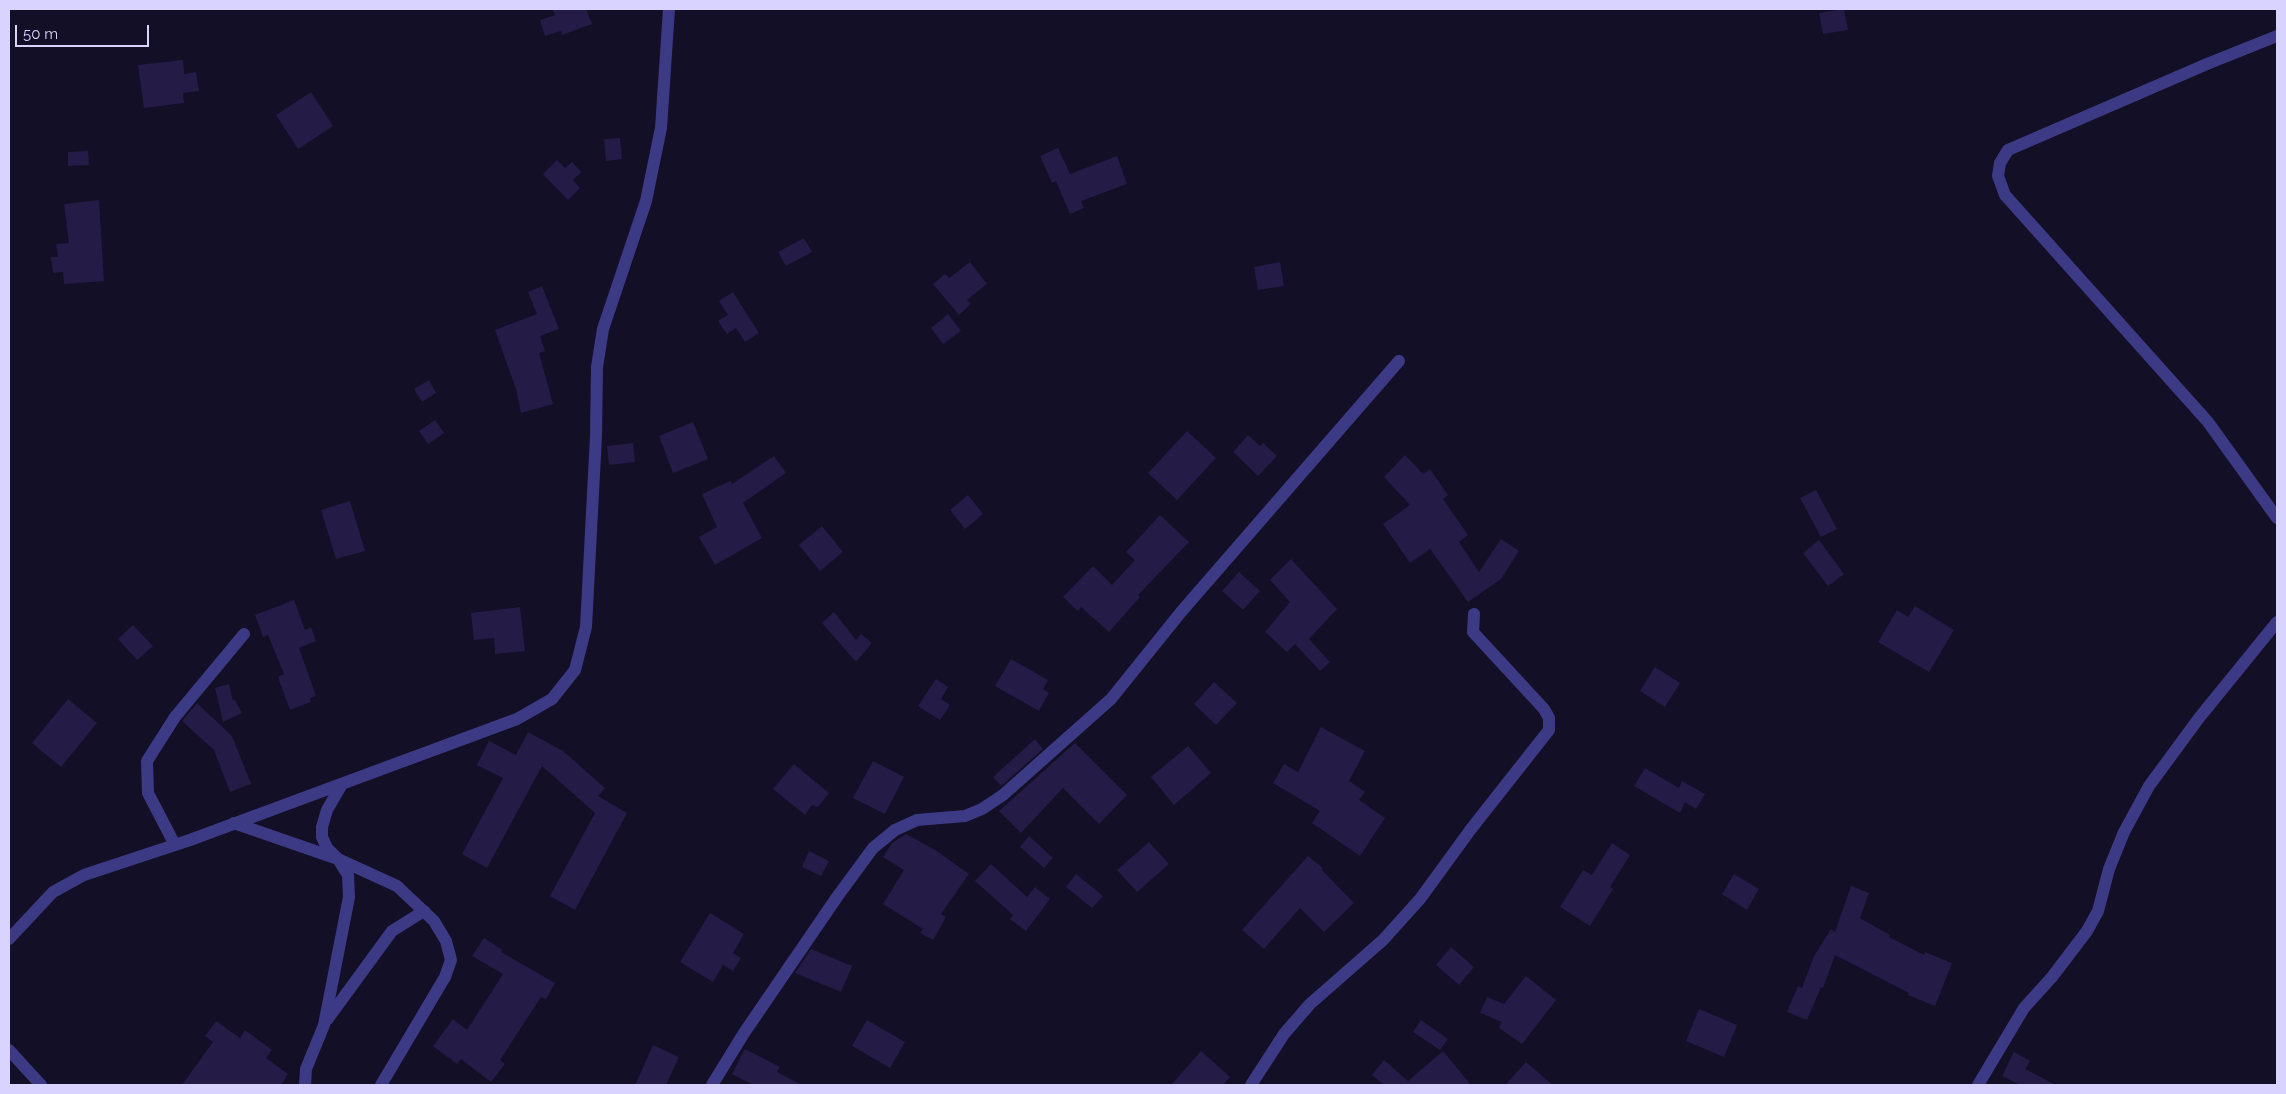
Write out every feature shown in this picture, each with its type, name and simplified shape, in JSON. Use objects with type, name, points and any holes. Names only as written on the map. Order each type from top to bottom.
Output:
[{"type":"street","points":[[9,939],[53,892],[84,875],[175,845],[517,719],[552,700],[575,670],[586,627],[596,436],[596,367],[603,329],[646,201],[661,128],[670,9]]},
{"type":"street","points":[[2277,36],[2207,64],[2008,150],[2000,163],[1998,176],[2005,195],[2208,422],[2277,518]]},
{"type":"street","points":[[712,1085],[755,1017],[873,848],[895,830],[917,820],[965,816],[982,809],[1002,795],[1111,699],[1181,612],[1399,361]]},
{"type":"street","points":[[1251,1085],[1284,1034],[1310,1004],[1383,940],[1420,899],[1476,822],[1549,730],[1549,718],[1544,709],[1473,632],[1474,614]]},
{"type":"street","points":[[1978,1085],[2024,1008],[2052,977],[2087,931],[2098,912],[2109,869],[2124,832],[2149,786],[2199,718],[2277,622]]},
{"type":"street","points":[[175,845],[148,793],[147,761],[175,717],[244,634]]},
{"type":"street","points":[[305,1085],[306,1069],[324,1025],[349,897],[348,875],[338,859],[327,848],[322,837],[322,827],[327,810],[342,784]]},
{"type":"street","points":[[234,823],[338,859],[397,886],[434,921],[446,941],[451,960],[445,977],[381,1085]]},
{"type":"street","points":[[324,1025],[392,931],[424,911]]},
{"type":"street","points":[[9,1050],[40,1085]]},
{"type":"building","points":[[553,9],[586,9],[592,24],[562,35],[561,31],[545,36],[540,20],[555,15]]},
{"type":"building","points":[[1844,9],[1848,30],[1823,34],[1819,13]]},
{"type":"building","points":[[183,60],[184,74],[196,72],[199,91],[183,93],[184,103],[144,108],[138,65]]},
{"type":"building","points":[[311,92],[333,126],[298,149],[276,115]]},
{"type":"building","points":[[620,138],[622,159],[606,161],[604,139]]},
{"type":"building","points":[[1058,148],[1070,174],[1117,156],[1127,184],[1081,201],[1084,208],[1070,214],[1056,181],[1052,183],[1040,156]]},
{"type":"building","points":[[88,151],[89,165],[68,166],[68,152]]},
{"type":"building","points":[[557,160],[565,168],[572,162],[581,172],[573,180],[580,188],[568,200],[543,174]]},
{"type":"building","points":[[99,200],[104,281],[64,284],[63,272],[53,273],[51,257],[58,257],[56,244],[69,243],[64,204]]},
{"type":"building","points":[[804,238],[812,252],[786,266],[778,252]]},
{"type":"building","points":[[970,262],[987,284],[967,300],[971,304],[959,315],[933,284],[945,274],[949,278]]},
{"type":"building","points":[[1280,262],[1284,286],[1258,290],[1254,267]]},
{"type":"building","points":[[542,286],[559,329],[540,336],[545,351],[539,353],[553,404],[521,413],[516,389],[495,330],[537,314],[528,292]]},
{"type":"building","points":[[733,292],[759,333],[745,342],[736,328],[727,334],[718,321],[728,315],[719,301]]},
{"type":"building","points":[[948,314],[961,331],[943,344],[931,328]]},
{"type":"building","points":[[429,380],[436,393],[422,402],[414,389]]},
{"type":"building","points":[[435,420],[444,433],[428,444],[419,431]]},
{"type":"building","points":[[693,422],[708,459],[673,473],[659,436]]},
{"type":"building","points":[[1187,431],[1216,458],[1177,500],[1148,473]]},
{"type":"building","points":[[1248,435],[1260,446],[1263,443],[1277,456],[1258,476],[1233,452]]},
{"type":"building","points":[[633,443],[635,462],[609,465],[607,446]]},
{"type":"building","points":[[1405,455],[1423,474],[1430,469],[1448,495],[1443,499],[1468,535],[1459,542],[1479,572],[1501,539],[1519,551],[1501,579],[1468,602],[1430,549],[1410,563],[1383,524],[1410,505],[1384,477]]},
{"type":"building","points":[[774,456],[786,473],[743,503],[762,538],[715,565],[699,537],[717,527],[702,494],[730,481],[732,484]]},
{"type":"building","points":[[1816,490],[1837,529],[1821,537],[1800,498]]},
{"type":"building","points":[[968,495],[983,514],[965,529],[950,510]]},
{"type":"building","points":[[350,501],[365,551],[336,559],[321,510]]},
{"type":"building","points":[[1160,515],[1189,542],[1138,595],[1140,597],[1109,632],[1081,607],[1078,611],[1063,597],[1093,566],[1112,585],[1135,560],[1126,552]]},
{"type":"building","points":[[822,526],[843,552],[820,571],[799,545]]},
{"type":"building","points":[[1819,540],[1844,574],[1828,586],[1803,553]]},
{"type":"building","points":[[1291,559],[1337,609],[1309,639],[1330,662],[1320,671],[1295,644],[1287,652],[1265,632],[1290,602],[1270,580]]},
{"type":"building","points":[[1239,572],[1260,591],[1243,610],[1222,591]]},
{"type":"building","points":[[294,600],[305,630],[311,627],[316,641],[299,648],[316,696],[310,698],[311,702],[290,710],[278,677],[284,674],[268,635],[263,637],[255,615]]},
{"type":"building","points":[[1915,606],[1954,630],[1929,672],[1878,642],[1897,610],[1908,617]]},
{"type":"building","points":[[520,607],[525,651],[495,654],[494,638],[474,640],[471,613]]},
{"type":"building","points":[[834,612],[856,640],[861,634],[872,643],[856,662],[822,623]]},
{"type":"building","points":[[133,625],[153,646],[137,660],[118,639]]},
{"type":"building","points":[[1011,659],[1048,680],[1043,689],[1049,693],[1039,711],[995,686]]},
{"type":"building","points":[[1655,667],[1680,683],[1665,707],[1640,691]]},
{"type":"building","points":[[936,679],[948,687],[941,699],[950,705],[940,720],[918,706]]},
{"type":"building","points":[[1214,682],[1237,703],[1216,725],[1194,704]]},
{"type":"building","points":[[229,684],[233,701],[235,700],[242,713],[223,722],[215,688]]},
{"type":"building","points":[[68,699],[97,723],[61,767],[32,743]]},
{"type":"building","points":[[197,703],[232,736],[251,784],[230,792],[214,750],[182,721]]},
{"type":"building","points":[[1321,727],[1365,751],[1349,781],[1365,792],[1359,800],[1385,818],[1360,856],[1312,823],[1320,811],[1273,783],[1284,764],[1298,772]]},
{"type":"building","points":[[528,732],[563,751],[605,788],[598,796],[627,813],[575,910],[550,896],[595,813],[542,766],[487,868],[462,854],[503,778],[477,765],[489,741],[516,755]]},
{"type":"building","points":[[1035,739],[1043,749],[1001,786],[993,777]]},
{"type":"building","points":[[1075,743],[1127,795],[1099,824],[1063,788],[1021,833],[999,811]]},
{"type":"building","points":[[1188,746],[1211,773],[1174,805],[1151,777]]},
{"type":"building","points":[[873,761],[904,777],[885,814],[853,798]]},
{"type":"building","points":[[794,764],[829,793],[818,807],[812,805],[805,815],[773,789]]},
{"type":"building","points":[[1645,768],[1679,788],[1682,781],[1705,794],[1696,809],[1685,802],[1680,813],[1634,786]]},
{"type":"building","points":[[906,834],[937,851],[969,874],[941,914],[946,917],[933,940],[920,933],[923,929],[883,904],[904,870],[883,857],[892,843]]},
{"type":"building","points":[[1029,836],[1053,858],[1044,868],[1020,847]]},
{"type":"building","points":[[1149,842],[1169,864],[1137,892],[1117,870]]},
{"type":"building","points":[[1612,843],[1630,855],[1610,887],[1613,889],[1590,926],[1560,907],[1583,870],[1592,875]]},
{"type":"building","points":[[809,851],[829,861],[821,876],[802,867]]},
{"type":"building","points":[[1308,856],[1323,868],[1322,870],[1354,903],[1324,932],[1300,908],[1264,949],[1242,930]]},
{"type":"building","points":[[991,864],[1027,897],[1035,887],[1050,899],[1026,931],[1010,919],[1013,915],[975,881]]},
{"type":"building","points":[[1076,874],[1103,896],[1092,908],[1066,887]]},
{"type":"building","points":[[1734,874],[1759,889],[1747,910],[1722,894]]},
{"type":"building","points":[[1851,886],[1869,893],[1860,918],[1890,935],[1889,937],[1924,955],[1925,952],[1952,963],[1935,1006],[1908,995],[1909,993],[1835,955],[1823,988],[1821,987],[1807,1020],[1787,1012],[1798,986],[1802,988],[1814,956],[1831,929],[1835,932]]},
{"type":"building","points":[[710,913],[744,934],[733,953],[741,958],[733,971],[723,965],[713,982],[680,962]]},
{"type":"building","points":[[484,938],[502,950],[501,952],[555,983],[546,999],[541,997],[500,1060],[505,1064],[491,1082],[461,1059],[457,1064],[433,1046],[453,1019],[467,1030],[503,974],[472,956]]},
{"type":"building","points":[[1451,947],[1474,967],[1459,985],[1436,965]]},
{"type":"building","points":[[811,949],[852,966],[841,992],[795,973]]},
{"type":"building","points":[[1526,976],[1556,1000],[1522,1044],[1499,1028],[1502,1022],[1480,1013],[1487,997],[1504,1004]]},
{"type":"building","points":[[1699,1009],[1737,1025],[1724,1057],[1686,1041]]},
{"type":"building","points":[[867,1020],[905,1042],[890,1068],[852,1046]]},
{"type":"building","points":[[1421,1020],[1448,1039],[1440,1050],[1413,1032]]},
{"type":"building","points":[[216,1021],[240,1038],[245,1030],[272,1050],[266,1058],[288,1074],[281,1085],[182,1085],[213,1042],[205,1036]]},
{"type":"building","points":[[653,1045],[679,1057],[666,1085],[635,1085]]},
{"type":"building","points":[[745,1049],[780,1067],[777,1072],[802,1085],[753,1085],[732,1074]]},
{"type":"building","points":[[1201,1051],[1230,1077],[1223,1085],[1171,1085]]},
{"type":"building","points":[[1443,1051],[1471,1085],[1384,1085],[1372,1075],[1384,1060],[1408,1081]]},
{"type":"building","points":[[2014,1052],[2030,1061],[2025,1069],[2056,1085],[2020,1085],[2002,1076]]},
{"type":"building","points":[[1526,1062],[1553,1085],[1505,1085]]}]
